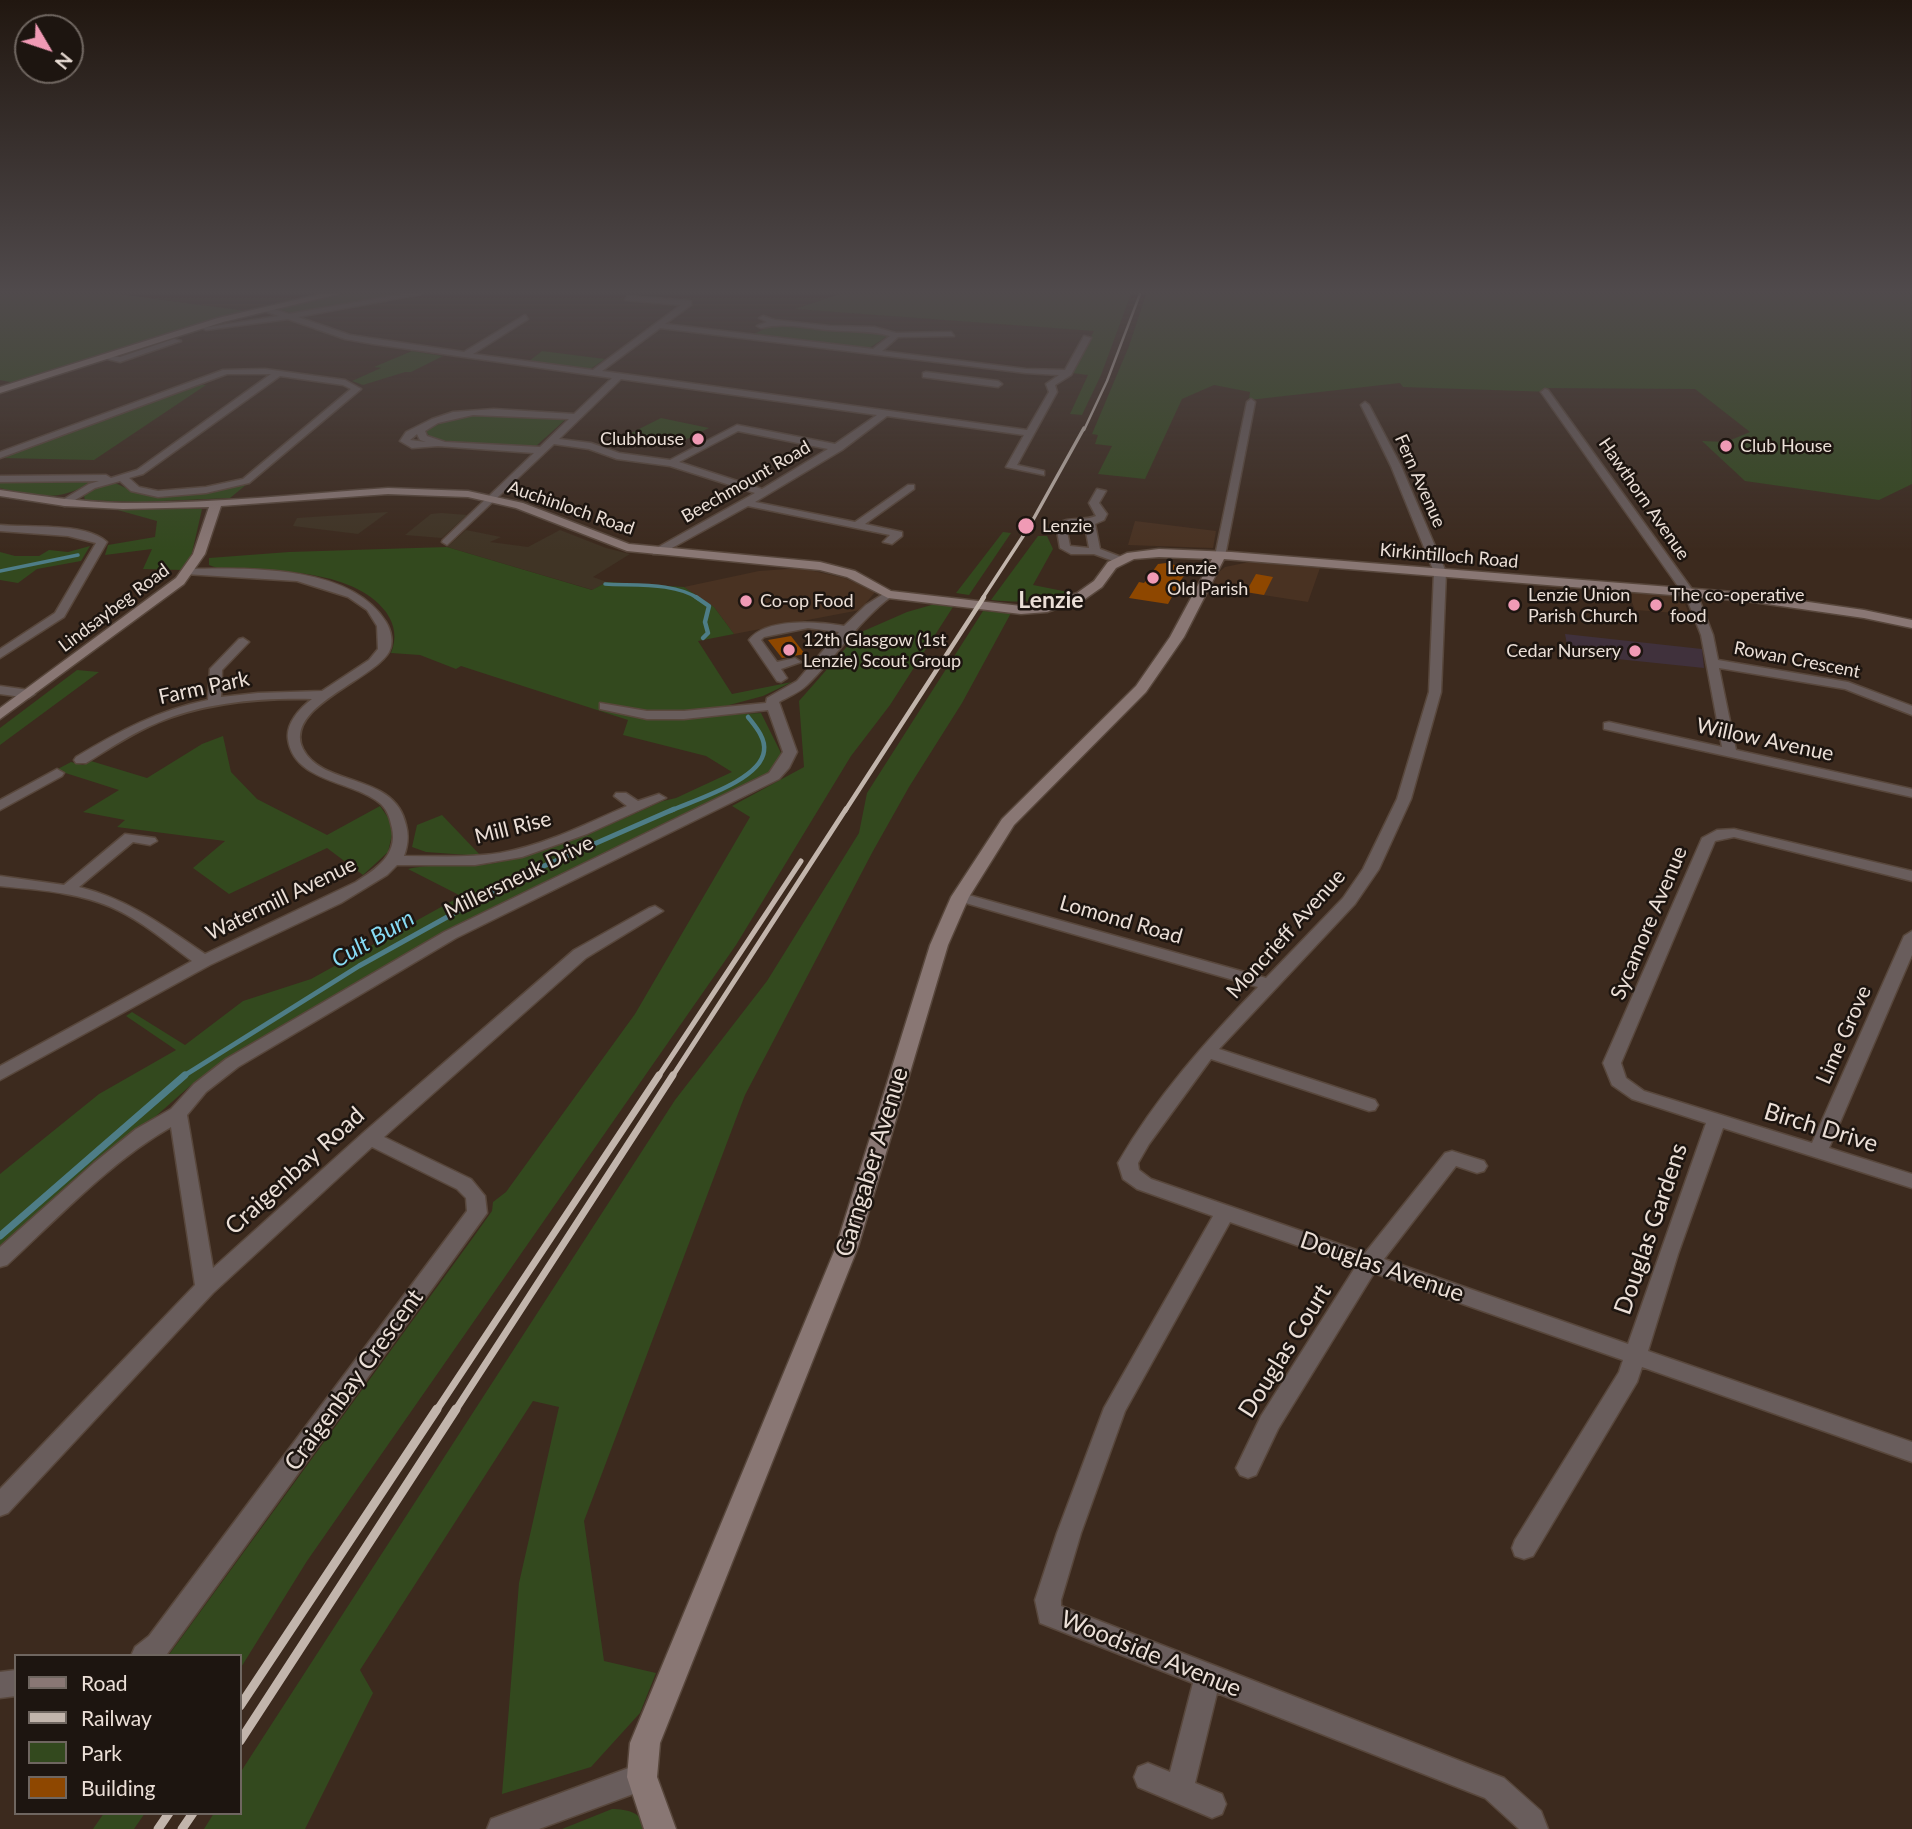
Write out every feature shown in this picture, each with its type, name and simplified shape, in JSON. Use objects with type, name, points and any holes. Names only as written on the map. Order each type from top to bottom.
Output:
[{"type":"main road","points":[[0,390],[33,379]]},
{"type":"main road","name":"Auchinloch Road","points":[[0,494],[65,503],[123,506],[216,503],[388,491],[441,492],[490,498],[519,505],[626,547],[820,566],[851,574],[888,594],[999,609],[1047,608],[1081,596],[1098,584],[1107,569],[1120,560]]},
{"type":"main road","name":"Lindsaybeg Road","points":[[0,715],[170,589],[188,572],[206,543],[216,503]]},
{"type":"main road","name":"Kirkintilloch Road","points":[[1120,560],[1159,553],[1220,555],[1689,592],[1821,607],[1912,624]]},
{"type":"main road","name":"Garngaber Avenue","points":[[660,1829],[642,1777],[645,1743],[847,1247],[939,945],[960,897],[1008,822],[1141,689],[1177,637],[1220,555]]},
{"type":"street","points":[[0,455],[202,379]]},
{"type":"street","points":[[65,503],[92,486],[140,472],[270,379]]},
{"type":"street","points":[[0,480],[54,480],[93,476],[117,479],[143,492],[197,493],[224,489],[246,481],[357,389],[345,383],[321,379]]},
{"type":"street","points":[[447,542],[539,450],[616,379]]},
{"type":"street","points":[[627,379],[1029,433]]},
{"type":"street","points":[[959,379],[998,384]]},
{"type":"street","points":[[1041,474],[1035,470],[1012,467],[1054,392],[1043,379]]},
{"type":"street","points":[[1046,381],[1051,379]]},
{"type":"street","name":"Hawthorn Avenue","points":[[1545,392],[1689,592],[1707,635],[1730,754]]},
{"type":"street","points":[[1220,555],[1251,402]]},
{"type":"street","name":"Fern Avenue","points":[[1365,405],[1396,466],[1440,572]]},
{"type":"street","points":[[539,450],[412,444],[405,441],[409,434],[444,418],[484,412],[575,417]]},
{"type":"street","name":"Beechmount Road","points":[[657,552],[765,493],[839,448],[884,414]]},
{"type":"street","points":[[424,427],[424,438],[444,445]]},
{"type":"street","points":[[671,463],[737,428],[839,448]]},
{"type":"street","points":[[550,441],[591,446],[617,456],[671,463],[765,493]]},
{"type":"street","points":[[856,526],[911,487]]},
{"type":"street","points":[[1101,491],[1094,503],[1102,514],[1100,519],[1088,523],[1063,523],[1063,543],[1065,548],[1071,551],[1095,551],[1120,560]]},
{"type":"street","points":[[747,503],[898,534],[888,542]]},
{"type":"street","points":[[1088,523],[1095,551]]},
{"type":"street","points":[[0,528],[74,533],[95,537],[102,542],[60,615],[0,654]]},
{"type":"street","points":[[188,572],[276,575],[310,580],[344,590],[362,601],[382,622],[386,647],[361,672],[323,695],[302,716],[296,727],[296,748],[304,759],[320,770],[387,802],[397,814],[401,825],[401,842],[394,860]]},
{"type":"street","name":"Moncrieff Avenue","points":[[1130,1174],[1128,1163],[1142,1139],[1208,1051],[1349,901],[1371,869],[1404,799],[1435,692],[1440,572]]},
{"type":"street","points":[[605,706],[647,715],[684,715],[773,706],[772,701],[778,695],[801,684],[847,630],[870,607],[888,594]]},
{"type":"street","points":[[781,678],[755,640],[761,634],[808,624],[847,630]]},
{"type":"street","points":[[214,703],[216,669],[243,642]]},
{"type":"street","points":[[774,667],[795,662]]},
{"type":"street","name":"Rowan Crescent","points":[[1714,663],[1847,686],[1912,711]]},
{"type":"street","points":[[0,690],[29,694]]},
{"type":"street","name":"Farm Park","points":[[81,760],[106,750],[153,720],[214,703],[282,695],[323,695]]},
{"type":"street","name":"Millersneuk Drive","points":[[0,1259],[143,1134],[178,1114],[200,1088],[232,1063],[450,935],[774,776],[782,768],[790,752],[773,706]]},
{"type":"street","name":"Willow Avenue","points":[[1609,726],[1912,793]]},
{"type":"street","points":[[0,806],[57,773]]},
{"type":"street","points":[[37,785],[54,790]]},
{"type":"street","points":[[621,796],[637,807]]},
{"type":"street","name":"Mill Rise","points":[[394,860],[478,860],[505,856],[570,834],[659,798]]},
{"type":"street","name":"Sycamore Avenue","points":[[1716,1121],[1638,1095],[1618,1081],[1612,1063],[1709,838],[1722,833],[1734,833],[1912,876]]},
{"type":"street","points":[[68,889],[130,837],[150,841]]},
{"type":"street","name":"Watermill Avenue","points":[[0,1074],[204,961],[354,890],[394,860]]},
{"type":"street","points":[[0,881],[68,889],[119,905],[204,961]]},
{"type":"street","name":"Lomond Road","points":[[960,897],[1271,985]]},
{"type":"street","name":"Craigenbay Road","points":[[0,1505],[206,1287],[370,1138],[580,954],[655,911]]},
{"type":"street","name":"Lime Grove","points":[[1817,1153],[1912,936]]},
{"type":"street","points":[[1208,1051],[1369,1105]]},
{"type":"street","points":[[178,1114],[206,1287]]},
{"type":"street","name":"Birch Drive","points":[[1716,1121],[1912,1181]]},
{"type":"street","name":"Douglas Gardens","points":[[1637,1355],[1668,1254],[1716,1121]]},
{"type":"street","name":"Craigenbay Crescent","points":[[147,1654],[158,1645],[477,1213],[478,1200],[473,1191],[464,1184],[370,1138]]},
{"type":"street","name":"Douglas Court","points":[[1248,1468],[1269,1423],[1369,1263],[1452,1158],[1477,1166]]},
{"type":"street","name":"Douglas Avenue","points":[[1130,1174],[1144,1184],[1912,1452]]},
{"type":"street","name":"Woodside Avenue","points":[[1225,1212],[1115,1408],[1048,1600],[1049,1614],[1494,1788],[1531,1821],[1534,1829]]},
{"type":"street","points":[[1524,1548],[1629,1375],[1637,1355]]},
{"type":"street","points":[[1179,1791],[1208,1677]]},
{"type":"street","points":[[501,1829],[642,1777]]},
{"type":"street","points":[[1148,1777],[1212,1804]]},
{"type":"shaded area","points":[[388,512],[358,534],[293,526],[297,518]]},
{"type":"shaded area","points":[[431,514],[467,515],[442,538],[405,535]]},
{"type":"shaded area","points":[[1135,521],[1216,531],[1213,548],[1128,545]]},
{"type":"shaded area","points":[[466,530],[501,537],[490,542],[528,547],[560,530],[606,548],[630,554],[593,577],[607,582],[593,590],[447,547]]},
{"type":"shaded area","points":[[1249,562],[1320,568],[1308,602],[1212,587],[1219,572],[1225,567]]},
{"type":"shaded area","points":[[801,568],[844,578],[876,591],[860,610],[734,634],[714,607],[684,587],[759,571]]},
{"type":"shaded area","points":[[1628,592],[1682,596],[1689,614],[1635,610]]},
{"type":"shaded area","name":"Cedar Nursery","points":[[1565,634],[1702,649],[1704,668],[1569,654]]},
{"type":"green space","points":[[0,379],[27,379],[15,383]]},
{"type":"green space","points":[[356,379],[381,379],[363,385],[352,381]]},
{"type":"green space","points":[[1086,379],[1099,379],[1082,415],[1070,414]]},
{"type":"green space","points":[[1115,379],[1911,379],[1912,484],[1879,500],[1745,481],[1702,441],[1726,442],[1750,432],[1695,389],[1547,388],[1551,392],[1403,387],[1400,383],[1249,400],[1250,392],[1214,385],[1182,399],[1145,479],[1098,474],[1112,446],[1095,444],[1098,435],[1092,434]]},
{"type":"green space","points":[[194,385],[206,385],[94,460],[0,458]]},
{"type":"green space","points":[[484,414],[566,419],[535,447],[440,441],[430,437],[426,431],[449,419]]},
{"type":"green space","points":[[661,418],[709,428],[675,445],[627,435]]},
{"type":"green space","points":[[82,478],[90,482],[79,489],[57,495],[35,495],[0,488],[0,481],[45,482]]},
{"type":"green space","points":[[115,483],[137,493],[198,494],[247,484],[230,498],[139,502],[85,500],[84,496],[96,487]]},
{"type":"green space","points":[[114,509],[202,509],[192,553],[183,570],[143,569],[152,549],[105,555],[108,545],[155,537],[157,521]]},
{"type":"green space","points":[[1003,532],[1011,533],[969,595],[956,593]]},
{"type":"green space","points":[[1038,536],[1047,536],[1053,549],[1033,585],[1073,593],[1032,601],[991,600]]},
{"type":"green space","points":[[90,546],[81,561],[37,569],[18,583],[0,580],[0,552],[15,556],[39,556],[49,550],[68,552]]},
{"type":"green space","points":[[447,547],[592,590],[607,582],[684,587],[714,607],[734,634],[698,641],[732,694],[792,682],[763,696],[722,707],[723,715],[761,713],[781,753],[772,771],[445,931],[228,1059],[190,1086],[0,1254],[0,1174],[99,1094],[176,1050],[126,1016],[132,1012],[185,1045],[243,1001],[311,979],[461,896],[408,869],[489,864],[542,851],[676,798],[732,772],[706,756],[623,735],[628,720],[461,666],[456,669],[420,655],[391,653],[394,637],[389,617],[371,597],[352,587],[308,574],[217,568],[209,565],[209,558],[289,552]]},
{"type":"green space","points":[[935,604],[953,607],[890,705],[851,756],[736,945],[307,1561],[242,1666],[242,1654],[169,1654],[472,1239],[492,1211],[493,1202],[506,1192],[635,1014],[750,817],[732,806],[804,767],[799,701],[859,633],[907,612]]},
{"type":"green space","points":[[983,611],[1011,613],[962,703],[909,787],[873,851],[745,1095],[584,1521],[604,1661],[656,1673],[640,1713],[591,1767],[502,1794],[519,1583],[559,1407],[533,1401],[360,1670],[373,1693],[305,1829],[204,1829],[213,1815],[242,1815],[242,1770],[675,1100],[767,981],[859,833],[867,793]]},
{"type":"green space","points":[[77,670],[99,672],[0,745],[0,728]]},
{"type":"green space","points":[[223,736],[231,772],[257,799],[327,835],[380,806],[394,826],[388,852],[363,875],[327,848],[229,894],[193,868],[225,841],[117,827],[125,820],[83,812],[119,790],[56,770],[71,762],[83,765],[91,761],[147,778],[202,744]]},
{"type":"green space","points":[[442,815],[481,856],[426,852],[412,847],[417,825]]},
{"type":"green space","points":[[612,1809],[634,1813],[648,1829],[562,1829]]},
{"type":"green space","points":[[103,1815],[144,1815],[134,1829],[93,1829]]},
{"type":"building","points":[[1158,564],[1188,568],[1168,604],[1129,598],[1139,582],[1144,583]]},
{"type":"building","points":[[1256,574],[1273,577],[1264,595],[1246,592]]},
{"type":"building","name":"12th Glasgow (1st Lenzie) Scout Group","points":[[791,636],[805,654],[782,658],[768,640]]},
{"type":"waterway","name":"Cult Burn","points":[[0,571],[78,555]]},
{"type":"waterway","name":"Cult Burn","points":[[605,584],[666,587],[699,599]]},
{"type":"waterway","name":"Cult Burn","points":[[699,599],[709,606],[705,622],[708,633],[703,638]]},
{"type":"waterway","name":"Cult Burn","points":[[670,811],[725,788],[751,771],[760,761],[764,751],[763,741],[748,717]]},
{"type":"waterway","name":"Cult Burn","points":[[185,1075],[359,966],[521,876],[674,809]]},
{"type":"waterway","name":"Cult Burn","points":[[0,1236],[185,1075]]},
{"type":"railway","points":[[1084,430],[1108,379]]},
{"type":"railway","points":[[982,599],[1029,527],[1084,428]]},
{"type":"railway","points":[[845,811],[984,597]]},
{"type":"railway","points":[[672,1077],[846,809]]},
{"type":"railway","points":[[658,1077],[801,861]]},
{"type":"railway","points":[[436,1411],[659,1075]]},
{"type":"railway","points":[[455,1411],[673,1075]]},
{"type":"railway","points":[[242,1703],[437,1409]]},
{"type":"railway","points":[[242,1738],[456,1409]]},
{"type":"railway","points":[[158,1829],[168,1815]]},
{"type":"railway","points":[[182,1829],[192,1815]]},
{"type":"place","name":"Clubhouse","points":[[698,439]]},
{"type":"place","name":"Club House","points":[[1726,446]]},
{"type":"place","name":"Lenzie","points":[[1026,526]]},
{"type":"place","name":"Lenzie Old Parish","points":[[1153,578]]},
{"type":"place","name":"Co-op Food","points":[[746,601]]},
{"type":"place","name":"Lenzie Union Parish Church","points":[[1514,605]]},
{"type":"place","name":"The co-operative food","points":[[1656,605]]},
{"type":"place","name":"12th Glasgow (1st Lenzie) Scout Group","points":[[789,650]]},
{"type":"place","name":"Cedar Nursery","points":[[1635,651]]},
{"type":"district","name":"Lenzie","points":[[1051,601]]}]
